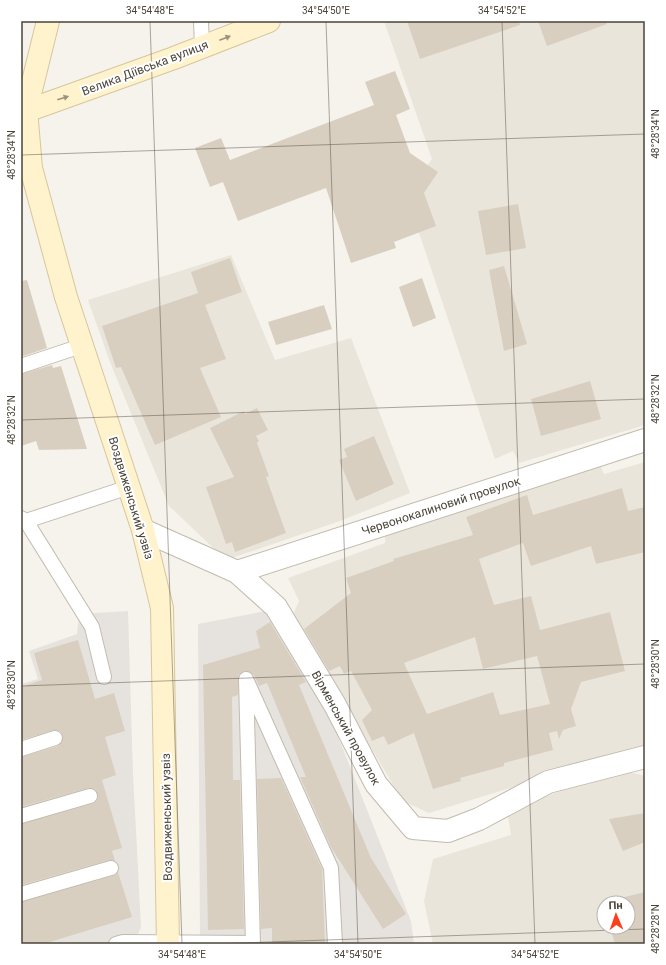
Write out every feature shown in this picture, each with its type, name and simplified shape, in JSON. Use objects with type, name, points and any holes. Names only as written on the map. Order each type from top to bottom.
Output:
[{"type":"street","name":"Воздвиженський узвіз","points":[[48,21],[24,112],[31,168],[81,346],[143,530],[162,608],[168,943]]},
{"type":"street","name":"Велика Діївська вулиця","points":[[24,112],[269,21]]},
{"type":"street","name":"Червонокалиновий провулок","points":[[237,572],[645,440]]},
{"type":"street","name":"Вірменський провулок","points":[[143,530],[237,572],[276,607],[335,705],[376,784],[413,828],[448,831],[479,819],[548,782],[645,757]]},
{"type":"lane","points":[[201,21],[202,47]]},
{"type":"lane","points":[[21,366],[81,346]]},
{"type":"lane","points":[[104,677],[92,627],[24,520],[129,487]]},
{"type":"lane","points":[[116,944],[123,942],[253,943],[246,679],[331,868],[335,944]]},
{"type":"lane","points":[[21,749],[55,738]]},
{"type":"lane","points":[[21,816],[90,796]]},
{"type":"lane","points":[[21,894],[111,868]]},
{"type":"shaded area","points":[[384,21],[645,21],[645,425],[519,463],[513,451],[495,459],[407,197],[432,159]]},
{"type":"shaded area","points":[[231,255],[275,360],[351,338],[410,493],[340,521],[226,560],[169,506],[110,362],[88,300]]},
{"type":"shaded area","points":[[645,462],[645,746],[429,813],[403,801],[292,617],[299,601],[288,578],[385,543],[385,533],[599,463],[604,474]]},
{"type":"shaded area","points":[[271,610],[320,691],[411,921],[414,944],[200,944],[198,624]]},
{"type":"shaded area","points":[[128,611],[133,774],[141,927],[134,944],[21,944],[21,684],[38,679],[29,651],[77,634],[79,614]]},
{"type":"shaded area","points":[[620,770],[645,776],[645,944],[433,944],[424,901],[433,859],[511,835],[507,810]]},
{"type":"building","points":[[407,21],[519,21],[520,25],[420,59]]},
{"type":"building","points":[[538,21],[606,21],[607,24],[547,46]]},
{"type":"building","points":[[395,71],[410,109],[396,115],[410,153],[438,172],[424,193],[436,226],[394,242],[396,248],[351,263],[326,188],[238,221],[223,182],[210,187],[195,148],[221,138],[230,160],[374,105],[365,82]]},
{"type":"building","points":[[518,204],[526,248],[486,255],[478,211]]},
{"type":"building","points":[[230,258],[242,292],[205,305],[226,359],[200,368],[221,417],[155,445],[121,367],[116,368],[102,326],[198,293],[191,272]]},
{"type":"building","points":[[504,266],[527,344],[504,351],[489,270]]},
{"type":"building","points":[[422,278],[436,318],[413,327],[399,287]]},
{"type":"building","points":[[27,280],[47,348],[21,357],[21,281]]},
{"type":"building","points":[[324,305],[332,329],[276,345],[268,322]]},
{"type":"building","points":[[52,365],[53,368],[61,366],[87,449],[39,450],[36,441],[21,446],[21,374]]},
{"type":"building","points":[[590,381],[601,419],[541,436],[531,399]]},
{"type":"building","points":[[257,408],[268,430],[256,436],[259,441],[257,443],[269,476],[266,477],[286,533],[235,552],[232,542],[226,544],[206,487],[234,477],[210,428],[244,411],[245,414]]},
{"type":"building","points":[[374,436],[394,484],[356,501],[339,460],[347,457],[344,449]]},
{"type":"building","points":[[622,488],[628,511],[645,507],[645,552],[596,564],[591,546],[531,566],[523,543],[479,559],[494,605],[531,596],[540,630],[610,612],[625,671],[581,682],[571,709],[576,726],[563,730],[559,739],[557,731],[549,733],[553,750],[504,763],[504,766],[460,778],[461,781],[433,789],[414,733],[388,745],[384,736],[372,741],[362,720],[372,710],[351,671],[344,674],[340,666],[329,671],[304,629],[351,593],[346,578],[394,561],[393,559],[473,535],[466,517],[527,495],[533,515]],"holes":[[[475,637],[483,669],[537,656],[550,704],[500,715],[493,692],[427,714],[404,663]]]},
{"type":"building","points":[[270,622],[306,682],[299,685],[371,858],[406,914],[383,929],[331,847],[300,777],[306,777],[267,683],[259,686],[254,675],[246,671],[238,675],[238,695],[232,697],[233,780],[240,780],[244,929],[208,930],[203,665],[260,648],[256,631]]},
{"type":"building","points":[[78,640],[95,699],[114,693],[125,731],[105,737],[116,775],[102,780],[122,848],[112,851],[115,861],[109,860],[21,885],[21,824],[92,804],[98,798],[96,790],[88,788],[21,807],[21,757],[58,746],[63,739],[61,732],[56,730],[21,740],[21,687],[42,680],[34,653]]},
{"type":"building","points":[[281,778],[322,869],[325,944],[272,944],[272,928],[261,929],[257,779]]},
{"type":"building","points":[[645,813],[645,842],[623,851],[609,819]]},
{"type":"building","points":[[118,872],[132,917],[43,944],[21,944],[21,902],[113,876]]},
{"type":"building","points":[[645,892],[645,944],[615,944],[612,935],[636,935],[636,895],[633,895]]}]
